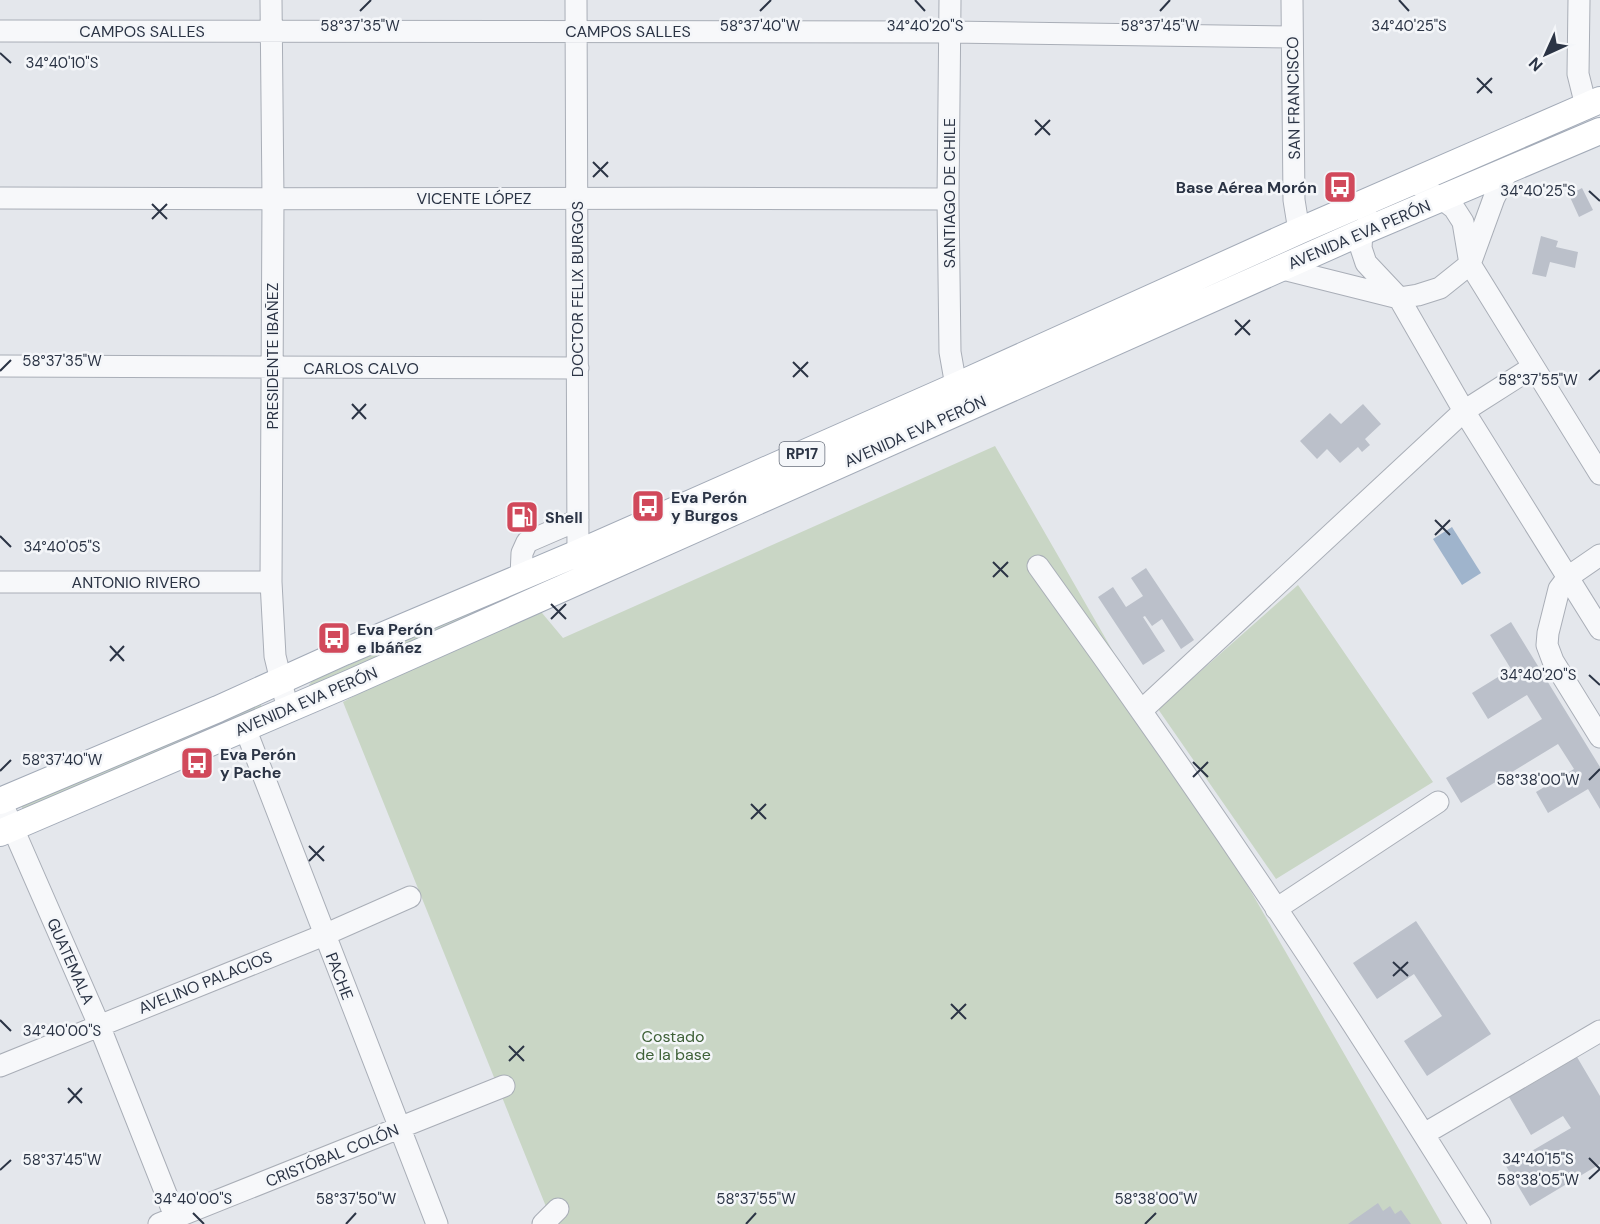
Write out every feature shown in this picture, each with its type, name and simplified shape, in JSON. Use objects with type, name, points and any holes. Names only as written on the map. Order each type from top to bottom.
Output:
[{"type":"main road","name":"AVENIDA EVA PERÓN","points":[[6,831],[288,710],[956,386],[1388,191],[1593,103]]},
{"type":"main road","name":"AVENIDA EVA PERÓN","points":[[0,801],[521,577],[583,565],[1362,232],[1507,172],[1597,138]]},
{"type":"street","name":"PRESIDENTE IBAÑEZ","points":[[271,0],[272,582],[275,656],[288,710]]},
{"type":"street","name":"DOCTOR FELIX BURGOS","points":[[576,0],[578,520],[583,565]]},
{"type":"street","name":"SANTIAGO DE CHILE","points":[[950,0],[948,199],[950,352],[956,386]]},
{"type":"street","name":"SAN FRANCISCO","points":[[1292,0],[1294,200],[1299,231]]},
{"type":"street","points":[[1579,0],[1578,74],[1593,103]]},
{"type":"street","name":"CAMPOS SALLES","points":[[0,31],[950,32],[1292,37]]},
{"type":"street","points":[[1279,268],[1399,298],[1418,296],[1440,288],[1470,264],[1494,198],[1507,172]]},
{"type":"street","points":[[1412,181],[1454,208],[1463,222],[1470,264],[1600,474]]},
{"type":"street","points":[[1388,191],[1362,232],[1361,248],[1366,263],[1399,298],[1464,411],[1600,629]]},
{"type":"street","name":"VICENTE LÓPEZ","points":[[0,198],[948,199]]},
{"type":"street","name":"CARLOS CALVO","points":[[0,366],[578,368]]},
{"type":"street","points":[[1142,710],[1464,411],[1533,367]]},
{"type":"street","points":[[521,577],[523,548],[527,542],[578,520]]},
{"type":"street","points":[[1600,555],[1568,577],[1558,589],[1548,633],[1548,645],[1553,661],[1600,737]]},
{"type":"street","points":[[1038,566],[1142,710],[1276,909],[1424,1134],[1480,1224]]},
{"type":"street","name":"ANTONIO RIVERO","points":[[0,582],[272,582]]},
{"type":"street","name":"PACHE","points":[[244,728],[437,1224]]},
{"type":"street","name":"GUATEMALA","points":[[0,801],[6,831],[99,1024],[171,1222]]},
{"type":"street","points":[[1276,909],[1438,802]]},
{"type":"street","name":"AVELINO PALACIOS","points":[[0,1066],[99,1024],[324,935],[410,897]]},
{"type":"street","points":[[1424,1134],[1600,1031]]},
{"type":"street","name":"CRISTÓBAL COLÓN","points":[[171,1222],[504,1086]]},
{"type":"street","points":[[543,1224],[558,1209]]},
{"type":"green space","name":"Costado de la base","points":[[995,446],[1442,1224],[553,1224],[343,702],[532,601],[563,638]]},
{"type":"green space","points":[[556,574],[557,578],[310,688],[312,681]]},
{"type":"green space","points":[[1298,585],[1433,782],[1276,879],[1158,709]]},
{"type":"green space","points":[[260,703],[263,709],[23,810],[21,805]]},
{"type":"water","points":[[1452,527],[1481,573],[1462,585],[1433,539]]},
{"type":"building","points":[[1582,188],[1593,210],[1579,217],[1569,195]]},
{"type":"building","points":[[1541,236],[1558,241],[1556,247],[1578,252],[1575,268],[1550,262],[1546,277],[1532,274]]},
{"type":"building","points":[[1363,404],[1381,424],[1365,439],[1370,445],[1362,452],[1358,447],[1340,463],[1327,449],[1317,459],[1300,441],[1330,413],[1341,424]]},
{"type":"building","points":[[1146,568],[1194,640],[1181,649],[1162,619],[1152,626],[1145,616],[1143,617],[1165,651],[1143,665],[1098,597],[1113,587],[1126,607],[1143,596],[1131,578]]},
{"type":"building","points":[[1511,622],[1600,767],[1600,809],[1588,789],[1548,813],[1536,792],[1574,769],[1558,744],[1461,803],[1446,778],[1542,719],[1527,695],[1488,719],[1472,693],[1511,669],[1490,635]]},
{"type":"building","points":[[1416,921],[1491,1034],[1427,1076],[1404,1041],[1442,1016],[1414,974],[1377,999],[1353,963]]},
{"type":"building","points":[[1577,1057],[1600,1096],[1600,1164],[1530,1206],[1506,1166],[1571,1128],[1563,1116],[1531,1135],[1509,1097]]},
{"type":"building","points":[[1378,1203],[1383,1211],[1390,1206],[1395,1214],[1401,1210],[1411,1224],[1348,1224]]},
{"type":"place","name":"Base Aérea Morón","points":[[1340,187]]},
{"type":"place","name":"Eva Perón y Burgos","points":[[648,506]]},
{"type":"place","name":"Shell","points":[[522,517]]},
{"type":"place","name":"Eva Perón e Ibáñez","points":[[334,638]]},
{"type":"place","name":"Eva Perón y Pache","points":[[197,763]]}]
